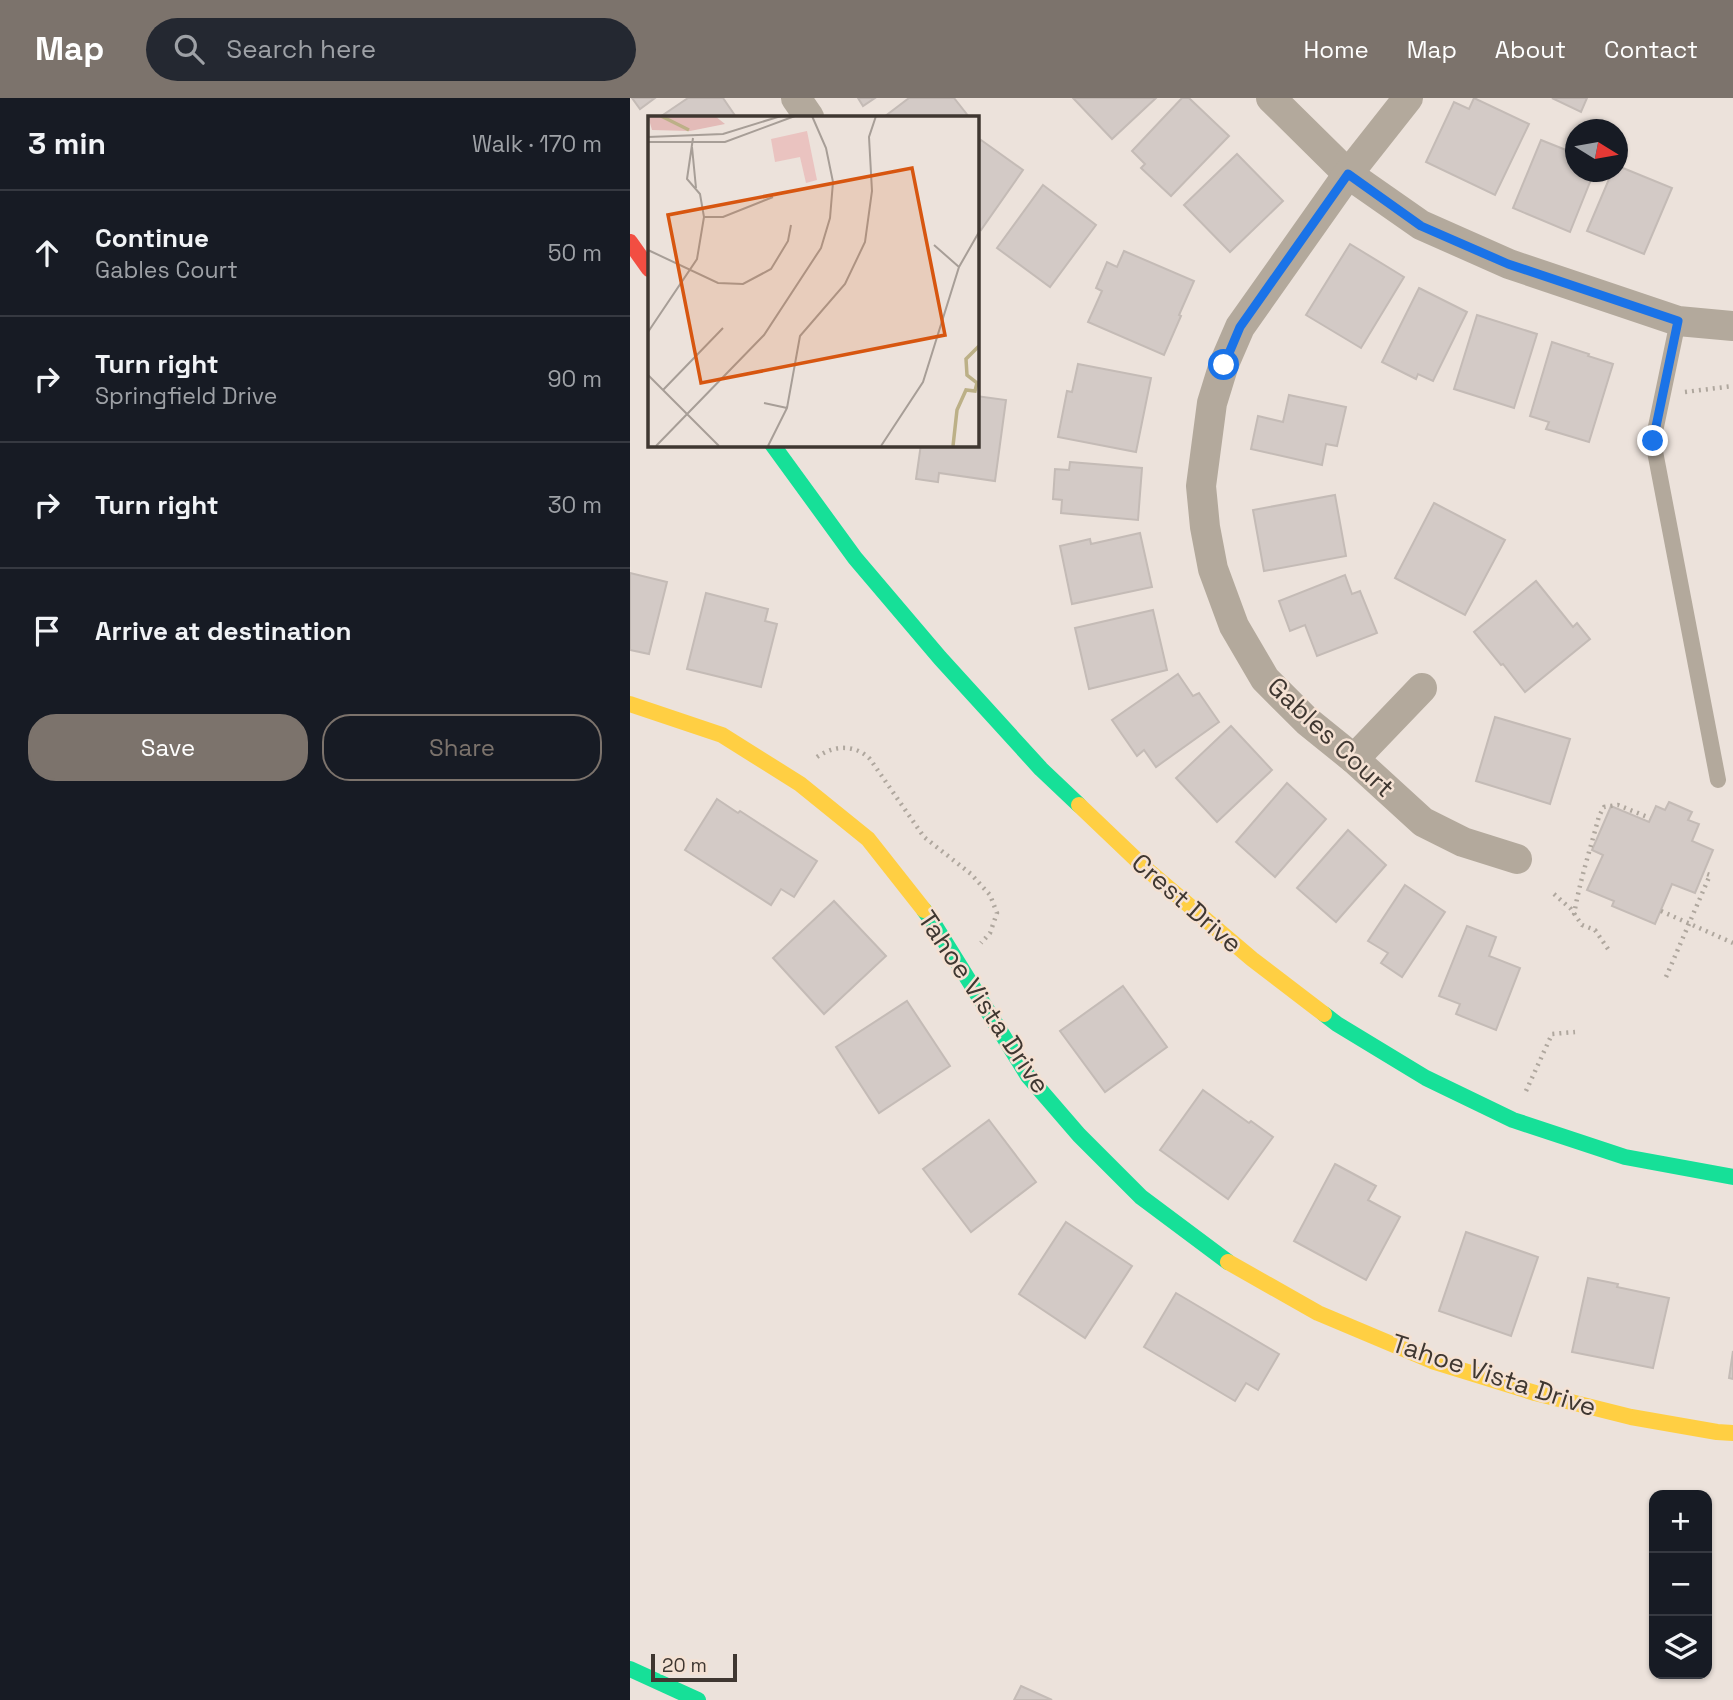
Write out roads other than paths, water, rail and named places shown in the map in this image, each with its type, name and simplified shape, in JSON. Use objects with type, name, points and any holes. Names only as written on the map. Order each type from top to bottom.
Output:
[{"type":"street","points":[[796,98],[808,116]]},
{"type":"street","points":[[1271,98],[1348,174],[1421,226],[1508,264],[1678,321],[1733,326]]},
{"type":"street","name":"Gables Court","points":[[1408,98],[1348,174],[1240,327],[1212,403],[1200,486],[1205,527],[1213,569],[1234,626],[1265,678],[1307,721],[1354,759],[1423,822],[1463,842],[1517,859]]},
{"type":"street","points":[[630,242],[648,268]]},
{"type":"street","name":"Crest Drive","points":[[773,446],[855,558],[940,658],[1041,769],[1144,867],[1252,959],[1337,1024],[1426,1078],[1513,1120],[1625,1157],[1733,1177]]},
{"type":"street","points":[[1354,759],[1422,688]]},
{"type":"street","name":"Tahoe Vista Drive","points":[[630,704],[722,735],[800,784],[868,839],[933,921],[1028,1076],[1079,1135],[1141,1197],[1231,1264],[1318,1312],[1432,1361],[1631,1417],[1733,1433]]},
{"type":"street","points":[[630,1669],[698,1700]]},
{"type":"lane","points":[[1678,321],[1653,441],[1718,779]]}]
